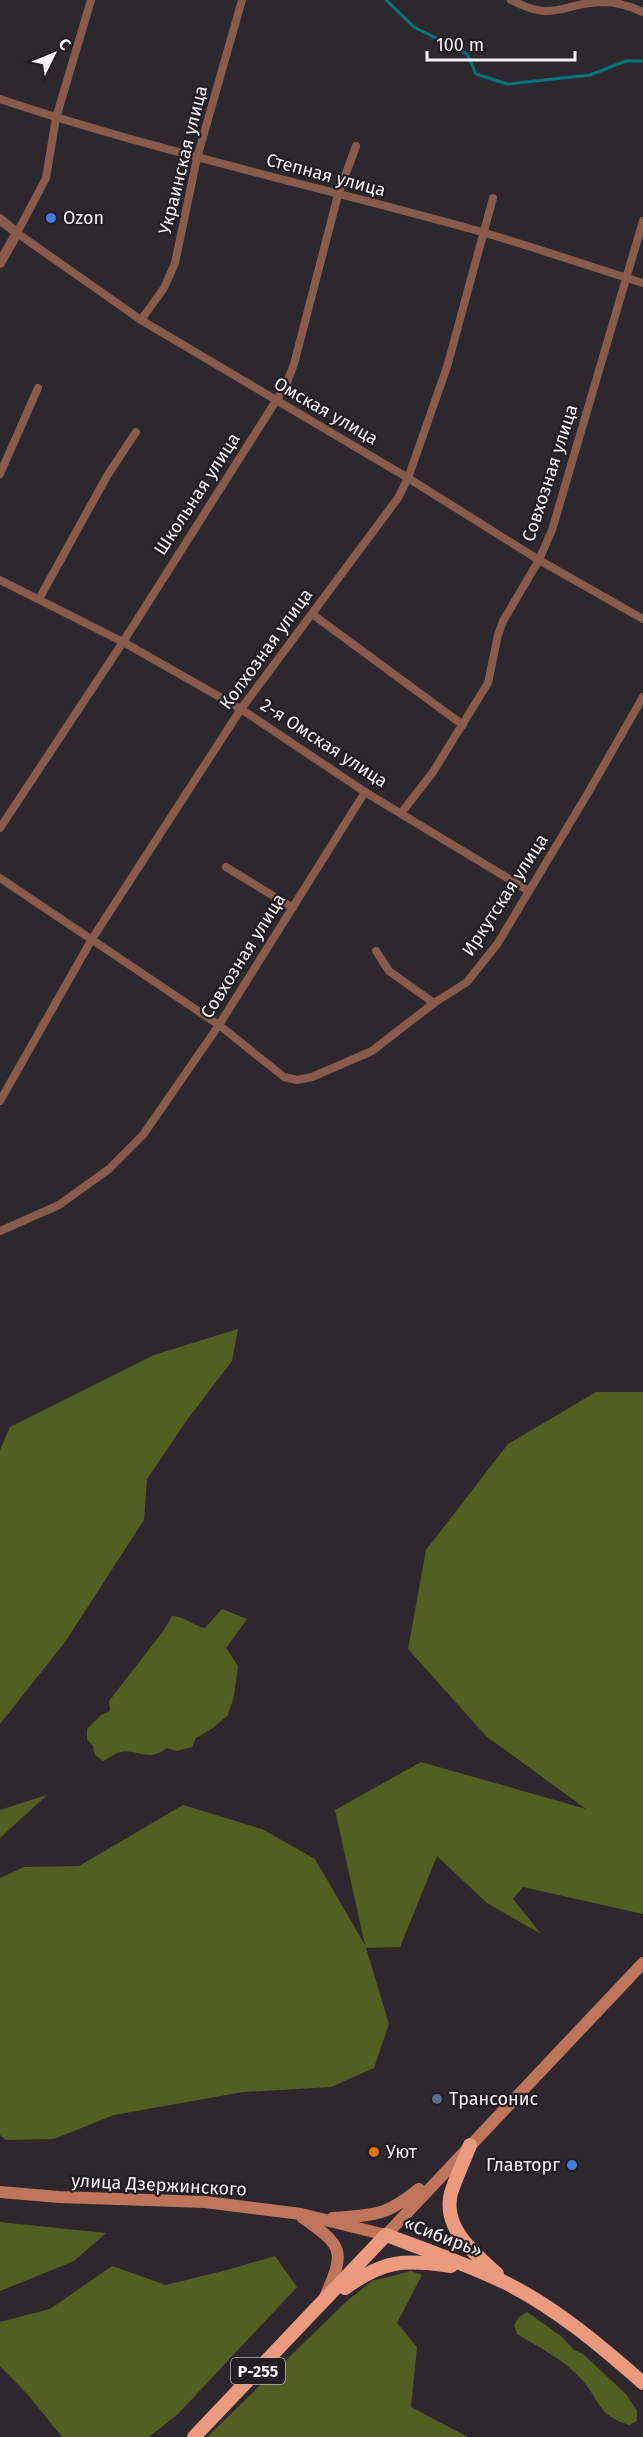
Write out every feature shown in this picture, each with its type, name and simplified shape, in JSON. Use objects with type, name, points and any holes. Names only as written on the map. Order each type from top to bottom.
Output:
[{"type":"highway","points":[[470,2145],[451,2194],[450,2208],[453,2222],[470,2249],[508,2284],[578,2330],[643,2383]]},
{"type":"highway","name":"«Сибирь»","points":[[321,2305],[386,2235],[476,2269],[508,2284]]},
{"type":"highway","points":[[321,2305],[358,2278],[386,2265],[414,2262],[476,2269]]},
{"type":"highway","name":"Р-255","points":[[194,2437],[321,2305]]},
{"type":"main road","points":[[386,2235],[643,1963]]},
{"type":"main road","points":[[324,2219],[382,2213],[398,2207],[453,2162]]},
{"type":"main road","name":"улица Дзержинского","points":[[0,2192],[59,2197],[204,2202],[296,2213],[386,2235]]},
{"type":"main road","points":[[296,2213],[329,2236],[338,2249],[338,2268],[321,2305]]},
{"type":"street","points":[[0,263],[46,178],[56,118],[92,0]]},
{"type":"street","name":"Украинская улица","points":[[141,320],[164,288],[175,263],[197,158],[242,0]]},
{"type":"street","points":[[511,0],[539,12],[549,13],[600,2],[616,3],[643,12]]},
{"type":"street","name":"Степная улица","points":[[0,99],[56,118],[197,158],[483,233],[643,283]]},
{"type":"street","name":"Школьная улица","points":[[0,828],[123,642],[286,385],[294,364],[338,195],[356,146]]},
{"type":"street","name":"Колхозная улица","points":[[2,1098],[92,939],[241,709],[398,498],[408,478],[447,367],[493,198]]},
{"type":"street","name":"Омская улица","points":[[0,219],[141,320],[408,478],[539,560],[643,619]]},
{"type":"street","name":"Совхозная улица","points":[[402,812],[433,772],[488,683],[503,621],[539,560],[555,520],[643,222]]},
{"type":"street","points":[[0,474],[38,388]]},
{"type":"street","points":[[39,599],[107,476],[136,432]]},
{"type":"street","name":"2-я Омская улица","points":[[0,580],[123,642],[241,709],[365,792],[402,812],[529,891]]},
{"type":"street","points":[[312,614],[463,725]]},
{"type":"street","name":"Иркутская улица","points":[[219,1025],[284,1077],[297,1080],[312,1077],[377,1048],[434,1003],[467,982],[498,943],[643,697]]},
{"type":"street","name":"Совхозная улица","points":[[0,1231],[59,1205],[109,1169],[143,1135],[219,1025],[365,792]]},
{"type":"street","points":[[226,867],[293,908]]},
{"type":"street","points":[[0,878],[219,1025]]},
{"type":"street","points":[[376,951],[388,971],[434,1003]]},
{"type":"green space","points":[[238,1329],[232,1361],[187,1420],[147,1479],[144,1520],[65,1642],[0,1724],[0,1450],[10,1427],[154,1355]]},
{"type":"green space","points":[[596,1392],[643,1392],[643,1914],[523,1887],[513,1899],[541,1934],[487,1903],[437,1856],[400,1947],[366,1948],[389,2024],[374,2068],[331,2087],[243,2092],[114,2115],[54,2139],[6,2140],[0,2135],[0,1878],[24,1867],[79,1866],[183,1805],[262,1829],[315,1859],[365,1945],[335,1810],[421,1762],[586,1809],[486,1736],[408,1649],[426,1550],[508,1444]]},
{"type":"green space","points":[[222,1609],[247,1619],[226,1648],[238,1666],[234,1696],[228,1715],[213,1728],[196,1738],[192,1747],[176,1751],[167,1748],[154,1755],[121,1752],[103,1761],[95,1755],[93,1746],[87,1739],[87,1729],[101,1715],[110,1711],[109,1701],[164,1630],[172,1616],[205,1628]]},
{"type":"green space","points":[[47,1795],[0,1838],[0,1810]]},
{"type":"green space","points":[[0,2222],[106,2233],[74,2261],[0,2291]]},
{"type":"green space","points":[[275,2256],[297,2287],[178,2414],[149,2437],[62,2437],[29,2396],[0,2366],[0,2322],[50,2309],[112,2266],[166,2285]]},
{"type":"green space","points":[[411,2271],[422,2275],[397,2323],[417,2347],[411,2407],[468,2437],[207,2437],[348,2300],[372,2281]]},
{"type":"green space","points":[[527,2312],[561,2336],[574,2350],[583,2354],[626,2394],[637,2411],[637,2421],[629,2425],[611,2417],[601,2408],[583,2381],[568,2367],[517,2334],[514,2325],[519,2317]]},
{"type":"waterway","points":[[386,0],[414,27],[467,54],[476,74],[507,84],[590,75],[626,61],[643,61]]},
{"type":"place","name":"Ozon","points":[[51,218]]},
{"type":"place","name":"Трансонис","points":[[437,2099]]},
{"type":"place","name":"Уют","points":[[374,2152]]},
{"type":"place","name":"Главторг","points":[[572,2165]]}]
